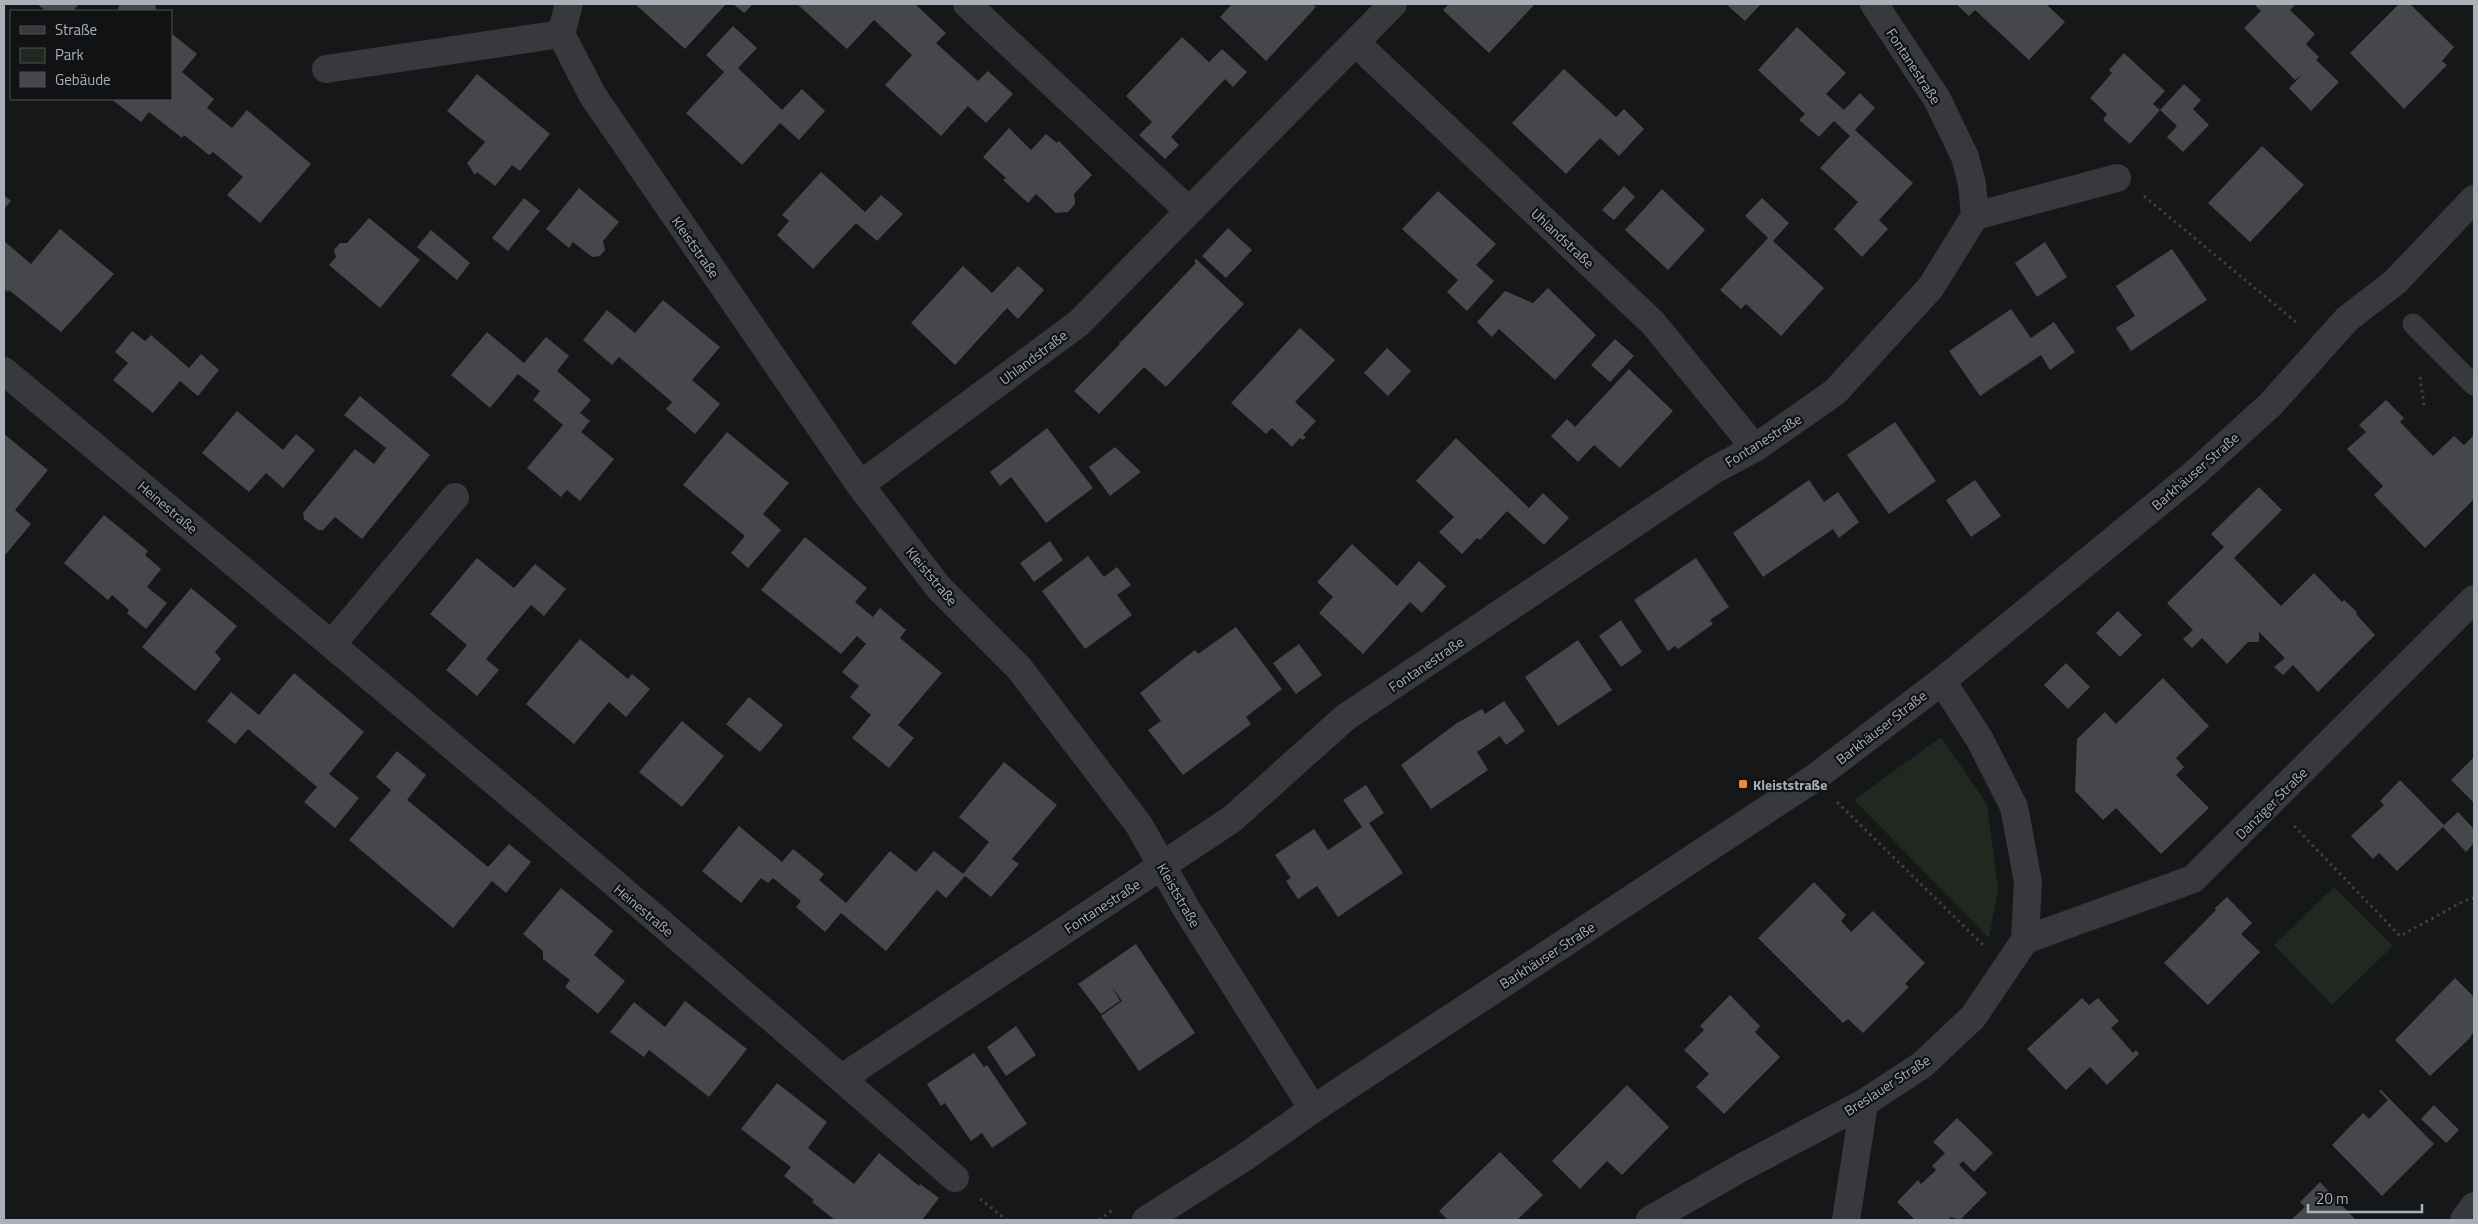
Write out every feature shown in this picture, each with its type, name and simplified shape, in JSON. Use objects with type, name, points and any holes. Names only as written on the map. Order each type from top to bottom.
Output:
[{"type":"street","points":[[326,69],[561,34],[569,4]]},
{"type":"street","points":[[967,4],[1188,210]]},
{"type":"street","name":"Uhlandstraße","points":[[860,485],[1079,323],[1188,210],[1393,4]]},
{"type":"street","name":"Fontanestraße","points":[[842,1078],[1232,819],[1346,717],[1714,470],[1755,448],[1835,392],[1882,343],[1931,287],[1975,216],[1972,184],[1961,149],[1937,99],[1874,4]]},
{"type":"street","name":"Kleiststraße","points":[[561,34],[592,96],[860,485],[939,588],[1019,668],[1138,825],[1187,910],[1313,1109]]},
{"type":"street","name":"Uhlandstraße","points":[[1356,43],[1653,323],[1755,448]]},
{"type":"street","points":[[1975,216],[2117,178]]},
{"type":"street","name":"Barkhäuser Straße","points":[[1146,1220],[1245,1157],[1313,1109],[1813,779],[1942,680],[2202,466],[2270,404],[2347,319],[2395,282],[2474,199]]},
{"type":"street","name":"Heinestraße","points":[[4,371],[332,644],[842,1078],[955,1178]]},
{"type":"street","points":[[332,644],[455,497]]},
{"type":"street","name":"Danziger Straße","points":[[2025,940],[2193,879],[2272,803],[2474,599]]},
{"type":"street","points":[[1942,680],[1980,740],[2014,806],[2028,882],[2025,940]]},
{"type":"street","name":"Breslauer Straße","points":[[1650,1220],[1739,1169],[1864,1103],[1922,1065],[1973,1017],[2025,940]]},
{"type":"street","points":[[1846,1220],[1864,1103]]},
{"type":"street","points":[[2464,1220],[2474,1206]]},
{"type":"lane","points":[[2413,324],[2474,385]]},
{"type":"path","points":[[2117,178],[2160,207],[2300,325]]},
{"type":"path","points":[[1813,779],[2006,969]]},
{"type":"path","points":[[2272,803],[2400,936],[2464,900],[2474,898]]},
{"type":"green space","points":[[1941,737],[1987,804],[1998,889],[1989,938],[1854,800]]},
{"type":"green space","points":[[2334,887],[2393,946],[2332,1005],[2274,945]]},
{"type":"building","points":[[37,4],[79,4],[74,10],[45,10]]},
{"type":"building","points":[[119,4],[155,4],[156,10],[118,10]]},
{"type":"building","points":[[635,4],[726,4],[685,49]]},
{"type":"building","points":[[733,4],[753,4],[744,13]]},
{"type":"building","points":[[797,4],[915,4],[946,33],[936,43],[978,81],[988,71],[1013,94],[986,123],[968,106],[941,136],[885,85],[912,55],[874,20],[847,49]]},
{"type":"building","points":[[1232,4],[1312,4],[1316,7],[1266,61],[1220,17]]},
{"type":"building","points":[[1449,4],[1535,4],[1489,53],[1443,10]]},
{"type":"building","points":[[1726,4],[1761,4],[1745,21]]},
{"type":"building","points":[[1956,4],[2046,4],[2065,22],[2029,60],[1975,10],[1969,16]]},
{"type":"building","points":[[2254,4],[2296,4],[2290,10],[2315,34],[2306,44],[2319,57],[2316,60],[2339,82],[2311,111],[2289,88],[2302,75],[2295,80],[2244,28],[2261,11]]},
{"type":"building","points":[[2399,4],[2410,4],[2454,47],[2442,61],[2447,65],[2404,109],[2350,53]]},
{"type":"building","points":[[733,26],[757,48],[738,68],[782,110],[802,89],[825,111],[799,140],[780,123],[742,165],[686,113],[724,72],[706,55]]},
{"type":"building","points":[[1797,27],[1846,73],[1826,94],[1844,110],[1860,93],[1875,108],[1855,130],[1913,183],[1879,220],[1888,229],[1862,257],[1834,229],[1858,202],[1820,168],[1850,136],[1834,121],[1819,137],[1799,120],[1805,114],[1758,70]]},
{"type":"building","points":[[172,34],[197,54],[182,72],[214,99],[207,108],[232,128],[247,110],[311,164],[260,223],[227,195],[243,177],[213,152],[209,155],[184,135],[182,138],[149,112],[141,122],[112,100],[172,100]]},
{"type":"building","points":[[1182,37],[1209,62],[1222,49],[1247,72],[1233,87],[1225,79],[1171,137],[1179,145],[1165,159],[1139,135],[1152,122],[1126,96]]},
{"type":"building","points":[[2124,53],[2165,91],[2153,104],[2160,110],[2130,144],[2103,120],[2107,114],[2090,98],[2112,73],[2109,70]]},
{"type":"building","points":[[1564,69],[1616,117],[1624,109],[1644,129],[1619,156],[1600,138],[1566,174],[1512,123]]},
{"type":"building","points":[[477,74],[550,134],[520,171],[512,165],[495,186],[477,172],[475,175],[467,163],[485,142],[447,111]]},
{"type":"building","points":[[2184,84],[2201,100],[2193,109],[2209,125],[2183,152],[2167,137],[2177,126],[2160,110]]},
{"type":"building","points":[[1009,128],[1031,150],[1046,134],[1057,143],[1059,141],[1092,175],[1074,194],[1075,204],[1068,212],[1056,213],[1036,194],[1028,203],[1003,180],[1006,178],[983,157]]},
{"type":"building","points":[[2262,146],[2304,185],[2250,242],[2208,203]]},
{"type":"building","points":[[821,172],[865,212],[881,195],[903,214],[877,241],[856,223],[813,269],[777,235],[789,221],[782,215]]},
{"type":"building","points":[[1624,186],[1635,197],[1614,220],[1602,210]]},
{"type":"building","points":[[579,188],[619,222],[603,241],[605,250],[600,256],[592,257],[573,242],[569,248],[546,229]]},
{"type":"building","points":[[1662,189],[1705,230],[1668,270],[1625,230]]},
{"type":"building","points":[[1438,191],[1496,244],[1476,265],[1494,281],[1467,311],[1447,292],[1458,280],[1402,229]]},
{"type":"building","points":[[4,195],[11,201],[4,209]]},
{"type":"building","points":[[524,198],[540,211],[508,251],[492,238]]},
{"type":"building","points":[[1762,198],[1789,223],[1773,241],[1824,288],[1781,336],[1746,304],[1741,309],[1720,290],[1768,238],[1745,216]]},
{"type":"building","points":[[369,218],[420,260],[380,308],[329,265],[336,257],[334,250],[340,243],[347,243]]},
{"type":"building","points":[[1228,228],[1252,250],[1226,278],[1202,256]]},
{"type":"building","points":[[60,229],[114,274],[61,332],[9,290],[8,292],[4,289],[4,241],[31,264]]},
{"type":"building","points":[[431,230],[470,263],[457,280],[417,247]]},
{"type":"building","points":[[2045,242],[2067,277],[2037,297],[2015,263]]},
{"type":"building","points":[[2172,249],[2207,300],[2131,351],[2116,328],[2135,316],[2116,286]]},
{"type":"building","points":[[1196,259],[1244,304],[1166,387],[1144,367],[1099,414],[1074,391],[1120,344],[1119,340],[1121,342],[1196,263],[1194,261]]},
{"type":"building","points":[[963,266],[992,293],[1018,266],[1044,290],[1018,319],[1007,308],[955,365],[911,323]]},
{"type":"building","points":[[1548,288],[1596,335],[1555,380],[1499,329],[1492,337],[1477,322],[1505,291],[1533,303]]},
{"type":"building","points":[[663,300],[720,347],[692,380],[720,404],[695,434],[666,409],[672,402],[619,357],[612,365],[583,340],[607,310],[635,333]]},
{"type":"building","points":[[2011,309],[2031,338],[2054,322],[2075,352],[2050,370],[2041,355],[1980,396],[1949,351]]},
{"type":"building","points":[[1300,328],[1335,360],[1295,402],[1316,421],[1303,435],[1306,437],[1303,440],[1300,438],[1292,447],[1272,428],[1266,434],[1231,403]]},
{"type":"building","points":[[132,331],[145,341],[151,335],[189,368],[201,354],[219,370],[198,396],[180,381],[153,413],[113,380],[128,363],[115,352]]},
{"type":"building","points":[[487,332],[524,363],[546,337],[569,356],[557,371],[591,400],[580,413],[590,421],[581,432],[614,459],[580,501],[567,490],[561,497],[527,468],[563,425],[533,400],[540,391],[518,374],[490,408],[451,375]]},
{"type":"building","points":[[1615,339],[1634,356],[1610,382],[1591,365]]},
{"type":"building","points":[[1387,348],[1411,371],[1388,396],[1364,373]]},
{"type":"building","points":[[1629,369],[1673,411],[1620,468],[1594,445],[1578,462],[1551,436],[1567,419],[1575,427]]},
{"type":"building","points":[[360,396],[430,455],[362,539],[335,517],[323,530],[318,530],[304,519],[303,513],[355,449],[374,464],[386,448],[344,415]]},
{"type":"building","points":[[2386,400],[2404,418],[2400,422],[2433,456],[2454,436],[2464,445],[2474,435],[2474,499],[2425,548],[2374,495],[2383,486],[2347,449],[2366,432],[2359,425]]},
{"type":"building","points":[[237,411],[283,450],[296,434],[315,450],[283,488],[266,473],[249,492],[202,453]]},
{"type":"building","points":[[1895,422],[1936,481],[1889,514],[1847,455]]},
{"type":"building","points":[[1047,428],[1093,488],[1046,523],[1011,477],[1000,486],[990,472]]},
{"type":"building","points":[[727,432],[789,483],[763,514],[781,530],[748,568],[731,553],[745,536],[683,485]]},
{"type":"building","points":[[4,434],[48,470],[15,510],[31,524],[6,554],[4,551]]},
{"type":"building","points":[[1456,438],[1529,508],[1543,493],[1569,518],[1544,545],[1507,511],[1480,540],[1477,538],[1462,554],[1439,532],[1454,517],[1416,481]]},
{"type":"building","points":[[1115,447],[1141,472],[1110,496],[1089,467]]},
{"type":"building","points":[[1809,480],[1824,502],[1838,492],[1859,522],[1839,538],[1833,529],[1763,577],[1733,533]]},
{"type":"building","points":[[1975,480],[2001,516],[1971,537],[1946,500]]},
{"type":"building","points":[[2259,487],[2282,510],[2234,558],[2281,606],[2314,573],[2342,602],[2344,600],[2357,612],[2356,614],[2375,635],[2318,692],[2293,665],[2283,675],[2274,667],[2285,658],[2259,632],[2259,642],[2248,642],[2227,664],[2202,638],[2192,648],[2183,639],[2193,630],[2167,603],[2224,547],[2211,534]]},
{"type":"building","points":[[104,515],[148,551],[145,555],[161,569],[147,587],[167,603],[146,629],[127,613],[129,610],[112,595],[108,600],[64,563]]},
{"type":"building","points":[[805,537],[867,588],[855,602],[873,617],[880,608],[906,630],[900,638],[942,673],[898,725],[914,738],[889,768],[852,738],[871,715],[850,697],[859,686],[842,672],[866,644],[857,636],[841,654],[761,590]]},
{"type":"building","points":[[1050,541],[1063,560],[1034,582],[1020,563]]},
{"type":"building","points":[[1352,544],[1397,586],[1419,561],[1446,586],[1422,613],[1410,602],[1363,654],[1319,613],[1333,597],[1317,582]]},
{"type":"building","points":[[1088,556],[1104,577],[1117,567],[1131,585],[1117,595],[1132,615],[1085,649],[1042,591]]},
{"type":"building","points":[[477,558],[514,588],[535,564],[566,589],[544,616],[531,605],[509,631],[486,659],[499,670],[477,696],[446,670],[467,645],[430,614]]},
{"type":"building","points":[[1696,558],[1729,607],[1710,620],[1713,624],[1678,649],[1675,646],[1668,651],[1634,600]]},
{"type":"building","points":[[191,588],[237,626],[215,652],[221,659],[195,691],[142,647]]},
{"type":"building","points":[[2118,611],[2142,635],[2120,657],[2096,633]]},
{"type":"building","points":[[1621,620],[1642,652],[1621,667],[1599,636]]},
{"type":"building","points":[[1236,627],[1282,689],[1246,717],[1251,724],[1183,775],[1148,730],[1161,721],[1140,693],[1195,650],[1198,654]]},
{"type":"building","points":[[580,639],[628,679],[632,674],[650,689],[626,717],[609,702],[574,744],[526,704]]},
{"type":"building","points":[[1578,640],[1612,690],[1558,726],[1525,677]]},
{"type":"building","points":[[1299,644],[1322,675],[1296,694],[1273,663]]},
{"type":"building","points":[[2066,663],[2090,687],[2068,709],[2044,685]]},
{"type":"building","points":[[294,673],[364,732],[329,774],[359,798],[335,828],[304,802],[317,787],[248,729],[235,744],[207,721],[231,692],[259,715]]},
{"type":"building","points":[[2163,678],[2209,726],[2176,758],[2184,767],[2176,775],[2209,808],[2161,854],[2116,808],[2103,820],[2075,791],[2077,739],[2105,712],[2116,724]]},
{"type":"building","points":[[749,697],[783,725],[760,752],[726,724]]},
{"type":"building","points":[[1504,701],[1525,731],[1506,745],[1500,736],[1477,752],[1488,770],[1431,809],[1401,765],[1457,723],[1482,709],[1485,714]]},
{"type":"building","points":[[682,721],[724,756],[682,807],[639,772]]},
{"type":"building","points":[[397,751],[426,775],[407,800],[488,867],[509,844],[531,862],[506,893],[492,881],[453,928],[349,840],[391,790],[376,777]]},
{"type":"building","points":[[2474,757],[2474,803],[2451,780]]},
{"type":"building","points":[[1004,762],[1057,805],[1012,859],[1019,864],[991,897],[965,876],[946,898],[937,890],[886,951],[841,913],[825,932],[796,907],[801,901],[773,878],[768,883],[761,878],[741,903],[702,871],[739,826],[782,862],[793,849],[824,874],[819,880],[846,903],[890,851],[916,872],[934,851],[963,874],[989,842],[959,817]]},
{"type":"building","points":[[2400,780],[2444,825],[2458,812],[2474,829],[2474,843],[2466,852],[2443,827],[2397,871],[2379,853],[2373,859],[2351,836],[2384,805],[2380,801]]},
{"type":"building","points":[[1366,785],[1384,813],[1369,823],[1403,873],[1338,917],[1317,886],[1298,899],[1286,881],[1291,878],[1275,855],[1314,829],[1328,850],[1362,827],[1343,800]]},
{"type":"building","points":[[1814,882],[1846,915],[1841,921],[1851,932],[1873,911],[1925,963],[1905,984],[1909,987],[1863,1033],[1848,1019],[1843,1023],[1758,938]]},
{"type":"building","points":[[561,888],[613,931],[594,955],[625,981],[598,1014],[565,987],[570,980],[543,959],[543,951],[523,934]]},
{"type":"building","points":[[2227,897],[2252,923],[2241,934],[2260,952],[2208,1005],[2164,963]]},
{"type":"building","points":[[1136,944],[1195,1033],[1139,1071],[1101,1016],[1122,1001],[1112,987],[1120,1001],[1101,1014],[1078,984]]},
{"type":"building","points":[[2455,978],[2474,997],[2474,1031],[2469,1039],[2430,1076],[2395,1040]]},
{"type":"building","points":[[1730,995],[1760,1026],[1755,1032],[1780,1057],[1724,1114],[1696,1087],[1709,1074],[1684,1050],[1704,1030],[1700,1026]]},
{"type":"building","points":[[2082,998],[2089,1005],[2098,998],[2119,1021],[2111,1028],[2133,1053],[2136,1050],[2139,1054],[2107,1085],[2090,1067],[2066,1090],[2027,1049]]},
{"type":"building","points":[[685,1001],[747,1049],[709,1097],[649,1050],[644,1057],[610,1032],[634,1002],[665,1027]]},
{"type":"building","points":[[1016,1026],[1036,1055],[1006,1076],[987,1047]]},
{"type":"building","points":[[974,1053],[984,1067],[987,1065],[1027,1124],[992,1148],[982,1133],[971,1141],[945,1103],[941,1106],[927,1084]]},
{"type":"building","points":[[777,1083],[827,1122],[808,1148],[854,1184],[879,1153],[919,1186],[920,1184],[939,1198],[922,1220],[835,1220],[784,1176],[791,1167],[741,1129]]},
{"type":"building","points":[[1627,1085],[1669,1127],[1622,1175],[1607,1161],[1580,1189],[1552,1161]]},
{"type":"building","points":[[2381,1090],[2434,1144],[2382,1196],[2332,1145],[2363,1113],[2369,1119],[2388,1100],[2379,1091]]},
{"type":"building","points":[[2434,1105],[2459,1130],[2446,1143],[2421,1119]]},
{"type":"building","points":[[1957,1118],[1993,1153],[1974,1172],[1963,1161],[1959,1165],[1987,1193],[1960,1220],[1951,1217],[1948,1220],[1915,1220],[1897,1202],[1918,1180],[1921,1184],[1936,1170],[1932,1166],[1945,1153],[1933,1142]]},
{"type":"building","points":[[1500,1152],[1543,1195],[1517,1220],[1448,1220],[1439,1211]]},
{"type":"building","points":[[2320,1182],[2356,1220],[2291,1220],[2305,1207],[2300,1202]]},
{"type":"place","name":"Kleiststraße","points":[[1743,784]]}]
